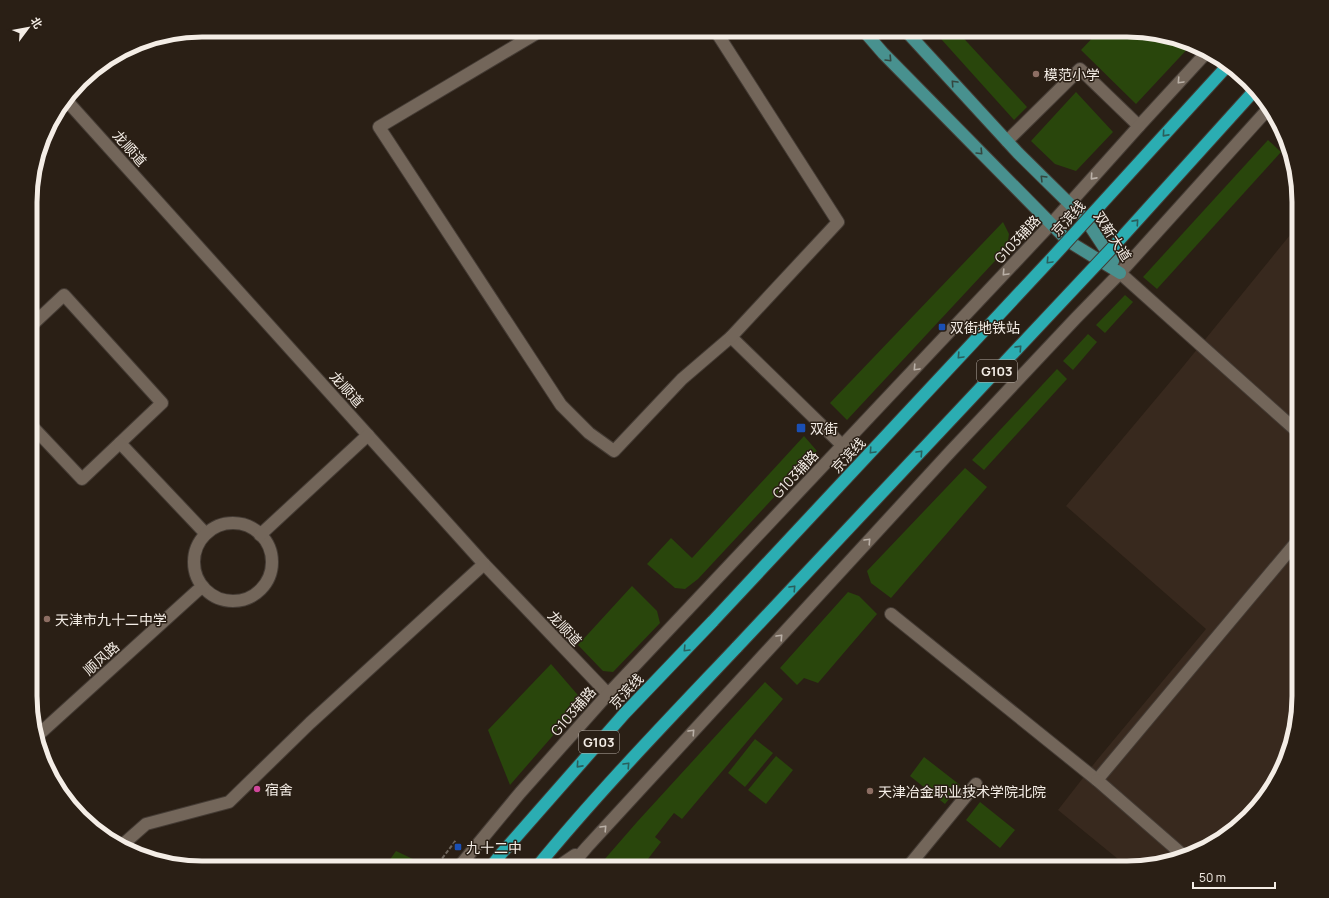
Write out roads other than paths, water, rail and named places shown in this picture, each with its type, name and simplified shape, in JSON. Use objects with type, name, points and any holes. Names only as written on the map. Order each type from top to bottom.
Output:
[{"type":"highway","name":"京滨线","points":[[495,861],[625,714],[1052,258],[1225,69]]},
{"type":"highway","name":"G103","points":[[542,861],[626,765],[1113,247],[1252,94]]},
{"type":"main road","name":"双新大道","points":[[870,37],[1068,241],[1120,272]]},
{"type":"main road","name":"双新大道","points":[[911,37],[1007,141],[1086,220],[1120,272]]},
{"type":"street","points":[[530,37],[379,127],[561,405],[589,432],[614,451],[682,379],[731,337],[838,222],[719,37]]},
{"type":"street","name":"G103辅路","points":[[464,861],[520,793],[608,694],[1052,223],[1204,56]]},
{"type":"street","points":[[1007,141],[1080,69],[1139,126]]},
{"type":"street","name":"龙顺道","points":[[70,103],[484,564],[608,694]]},
{"type":"street","points":[[575,861],[951,451],[1120,272],[1265,112]]},
{"type":"street","points":[[1120,272],[1292,427]]},
{"type":"street","points":[[37,320],[64,295],[162,403],[82,479],[37,431]]},
{"type":"street","points":[[731,337],[843,446]]},
{"type":"street","points":[[260,535],[368,435]]},
{"type":"street","points":[[120,443],[206,534]]},
{"type":"street","points":[[238,523],[253,529],[260,535],[267,543],[271,554],[272,563],[268,578],[259,590],[249,597],[237,601],[221,599],[203,587],[195,572],[194,563],[196,550],[200,541],[206,534],[215,527],[225,524],[238,523]]},
{"type":"street","points":[[1097,780],[1292,547]]},
{"type":"street","points":[[126,842],[146,824],[229,802],[310,723],[484,564]]},
{"type":"street","name":"顺风路","points":[[41,732],[203,587]]},
{"type":"street","points":[[891,614],[1097,780],[1180,852]]},
{"type":"street","points":[[913,861],[976,784]]},
{"type":"street","points":[[566,861],[586,847]]},
{"type":"place","name":"模范小学","points":[[1036,74]]},
{"type":"place","name":"双街地铁站","points":[[942,327]]},
{"type":"place","name":"双街","points":[[801,428]]},
{"type":"place","name":"天津市九十二中学","points":[[47,619]]},
{"type":"place","name":"宿舍","points":[[257,789]]},
{"type":"place","name":"天津冶金职业技术学院北院","points":[[870,791]]},
{"type":"place","name":"九十二中","points":[[458,847]]}]
